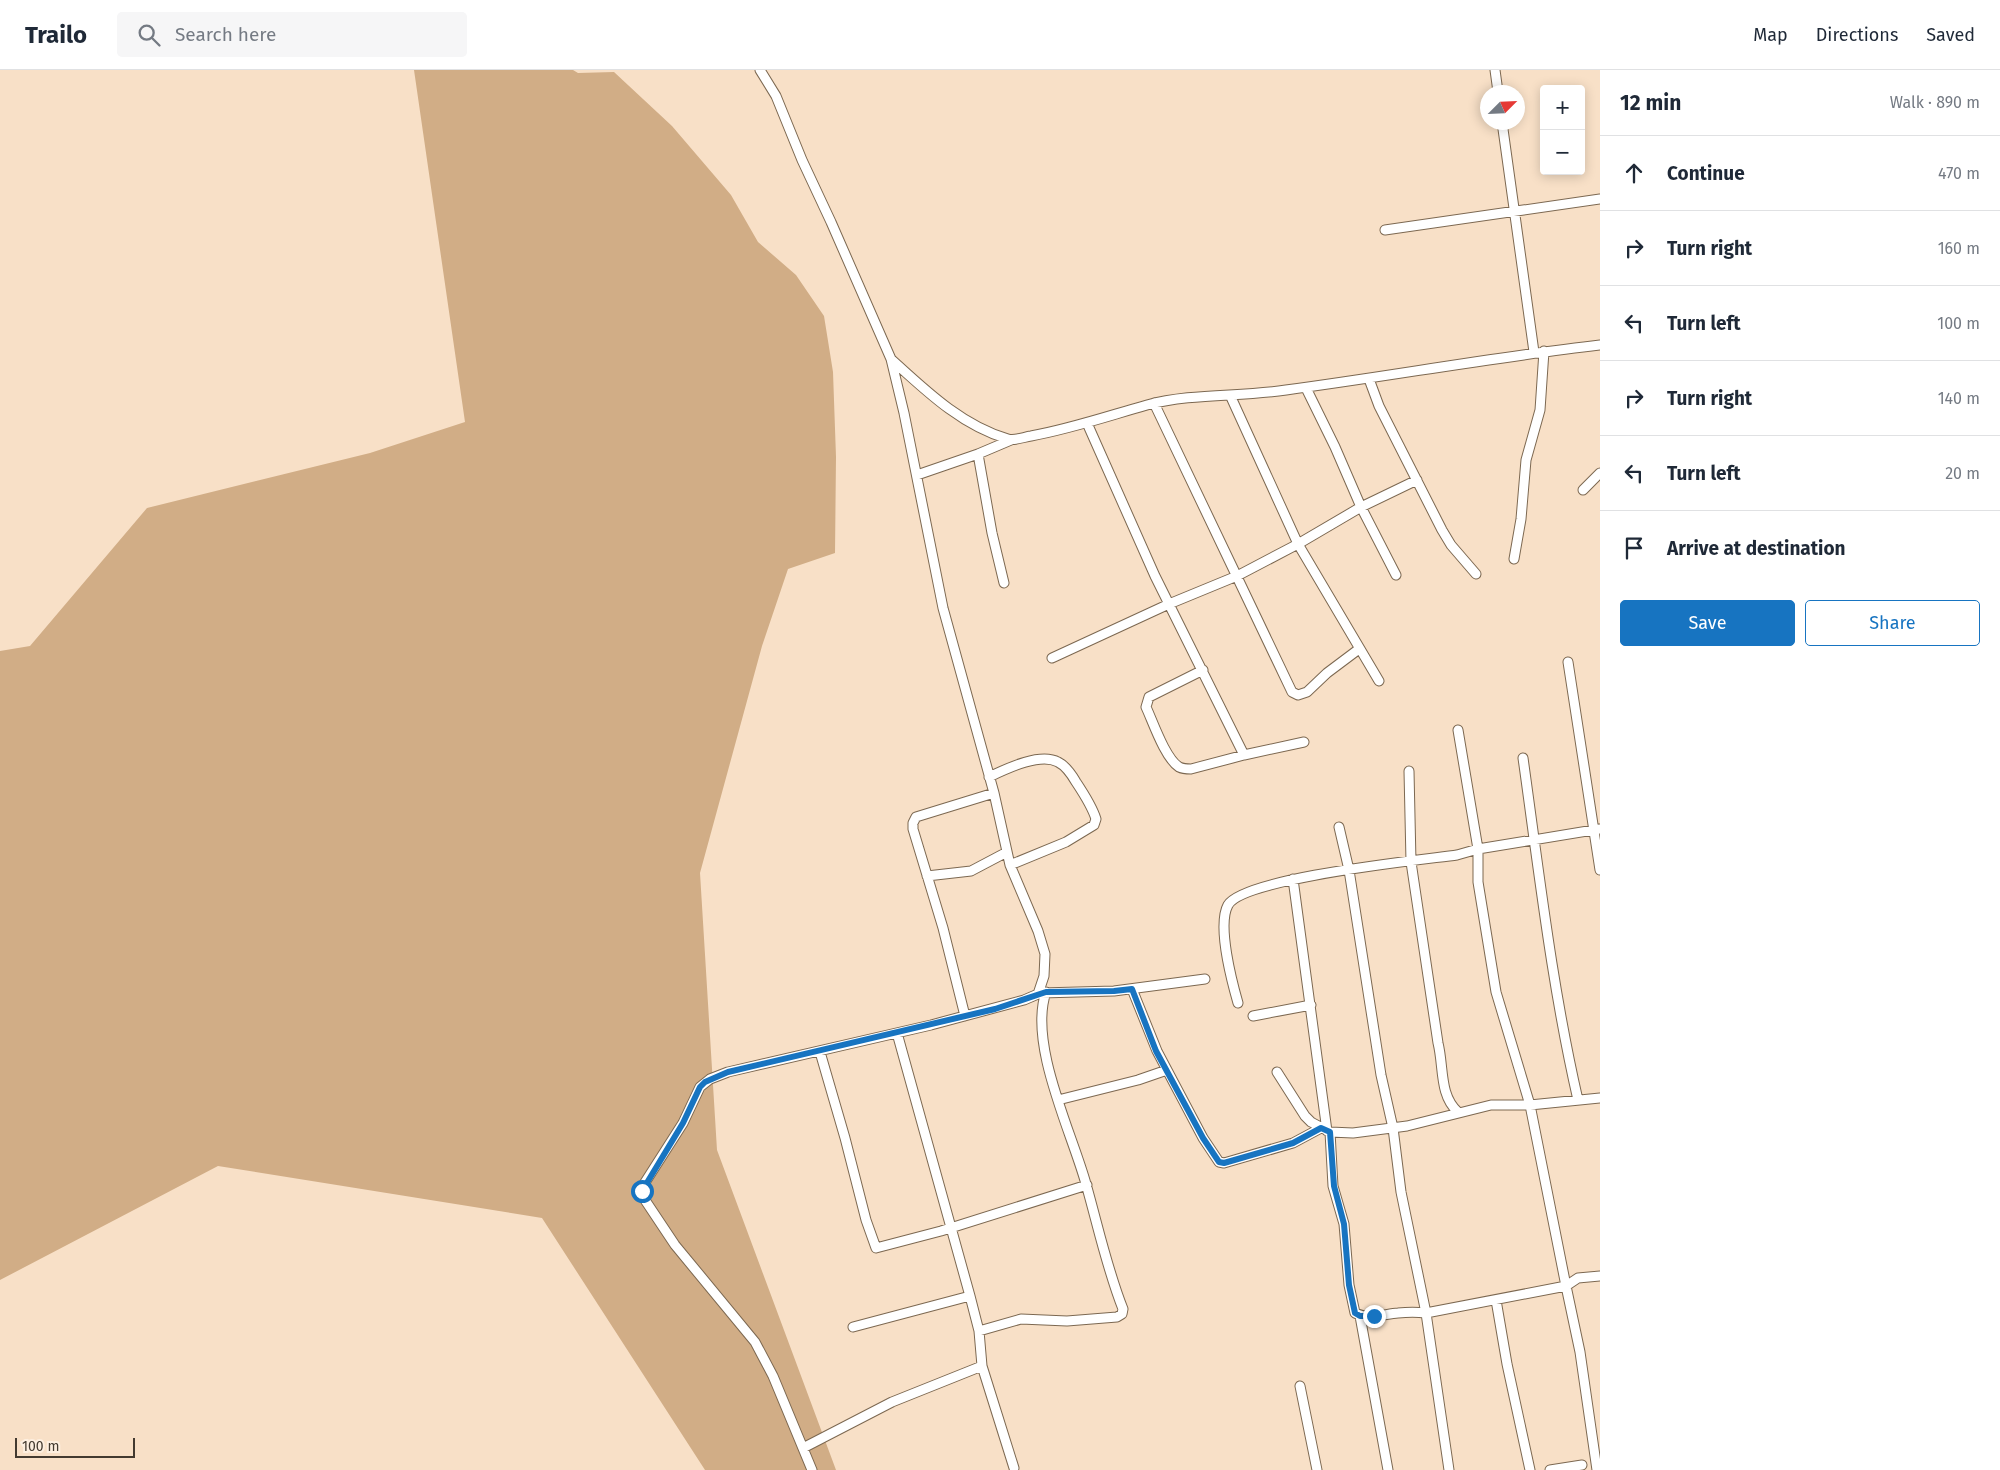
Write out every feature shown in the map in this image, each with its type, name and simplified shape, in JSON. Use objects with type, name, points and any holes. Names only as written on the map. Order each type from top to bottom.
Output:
[{"type":"street","points":[[760,70],[776,96],[802,160],[891,359],[917,475],[928,541],[943,608],[994,793],[1010,865],[1038,931],[1045,954],[1041,1017],[1044,1044],[1058,1100],[1086,1185],[1110,1275],[1123,1309],[1122,1314],[1117,1317],[1092,1320],[1013,1320],[979,1331]]},
{"type":"street","points":[[1495,70],[1497,85]]},
{"type":"street","points":[[1503,130],[1534,352]]},
{"type":"street","points":[[1385,230],[1600,199]]},
{"type":"street","points":[[917,475],[978,454],[1010,440],[1087,424],[1154,403],[1306,388],[1534,352],[1600,345]]},
{"type":"street","points":[[1514,559],[1521,519],[1526,460],[1540,410],[1544,351]]},
{"type":"street","points":[[891,359],[955,413],[982,428],[1010,440]]},
{"type":"street","points":[[1369,379],[1379,406],[1451,544],[1476,574]]},
{"type":"street","points":[[1306,388],[1335,447],[1361,507],[1396,574]]},
{"type":"street","points":[[1230,395],[1298,544],[1379,681]]},
{"type":"street","points":[[1154,403],[1292,692],[1298,695],[1308,692],[1327,673],[1359,649]]},
{"type":"street","points":[[1087,424],[1169,604],[1244,755]]},
{"type":"street","points":[[978,454],[992,533],[1004,583]]},
{"type":"street","points":[[1582,490],[1600,473]]},
{"type":"street","points":[[1052,658],[1169,604],[1237,576],[1298,544],[1361,507],[1417,480]]},
{"type":"street","points":[[1568,662],[1597,829],[1600,870]]},
{"type":"street","points":[[1203,670],[1149,697],[1147,702],[1146,707],[1167,752],[1173,761],[1183,769],[1191,769],[1304,742]]},
{"type":"street","points":[[1458,730],[1478,849],[1478,882],[1496,992],[1530,1105],[1580,1352],[1598,1469]]},
{"type":"street","points":[[1523,758],[1556,998],[1578,1100]]},
{"type":"street","points":[[989,777],[1013,766],[1036,760],[1051,759],[1060,763],[1072,775],[1084,794],[1096,820],[1094,825],[1066,842],[1010,865]]},
{"type":"street","points":[[1408,772],[1411,862],[1442,1059],[1445,1093],[1450,1106],[1458,1112]]},
{"type":"street","points":[[964,1016],[943,928],[912,829],[916,817],[994,793]]},
{"type":"street","points":[[1339,827],[1349,870],[1381,1076],[1393,1128],[1401,1192],[1426,1313],[1449,1470]]},
{"type":"street","points":[[1238,1003],[1230,976],[1227,957],[1225,934],[1227,907],[1230,902],[1258,888],[1294,879],[1457,855],[1478,849],[1597,829]]},
{"type":"street","points":[[927,876],[971,871],[1007,852]]},
{"type":"street","points":[[1294,879],[1326,1130],[1334,1186],[1344,1224],[1349,1285],[1355,1313],[1360,1316],[1413,1312],[1426,1313],[1566,1286],[1578,1278],[1600,1276]]},
{"type":"street","points":[[812,1470],[770,1370],[755,1342],[675,1245],[646,1204],[642,1191],[705,1082],[728,1072],[820,1052],[1003,1007],[1042,993],[1114,991],[1205,978]]},
{"type":"street","points":[[1132,989],[1156,1051],[1203,1138],[1219,1162],[1224,1163],[1293,1143],[1326,1130],[1353,1133],[1407,1126],[1491,1105],[1530,1105],[1600,1098]]},
{"type":"street","points":[[1253,1016],[1310,1005]]},
{"type":"street","points":[[897,1033],[979,1331],[982,1366],[1014,1468]]},
{"type":"street","points":[[820,1052],[874,1246],[878,1248],[950,1228],[1086,1185]]},
{"type":"street","points":[[1058,1100],[1138,1080],[1167,1070]]},
{"type":"street","points":[[1277,1072],[1306,1116],[1326,1130]]},
{"type":"street","points":[[853,1326],[970,1296]]},
{"type":"street","points":[[1496,1300],[1507,1364],[1530,1470]]},
{"type":"street","points":[[1360,1316],[1388,1470]]},
{"type":"street","points":[[803,1448],[892,1402],[982,1366]]},
{"type":"street","points":[[1300,1386],[1318,1470]]},
{"type":"street","points":[[1550,1470],[1582,1465]]},
{"type":"shaded area","points":[[414,70],[573,70],[578,73],[614,72],[672,126],[731,195],[758,242],[796,275],[824,316],[833,372],[836,457],[835,553],[788,569],[762,646],[700,873],[717,1150],[836,1470],[705,1470],[542,1218],[218,1166],[0,1280],[0,651],[30,646],[147,508],[370,453],[465,422]]},
{"type":"route","points":[[642,1191],[644,1184],[658,1165],[683,1123],[700,1087],[710,1079],[728,1072],[995,1009],[1046,992],[1132,989],[1156,1051],[1203,1138],[1215,1159],[1219,1162],[1224,1163],[1262,1150],[1293,1143],[1321,1128],[1330,1132],[1334,1186],[1344,1224],[1352,1303],[1355,1313],[1360,1316],[1374,1316]]}]
